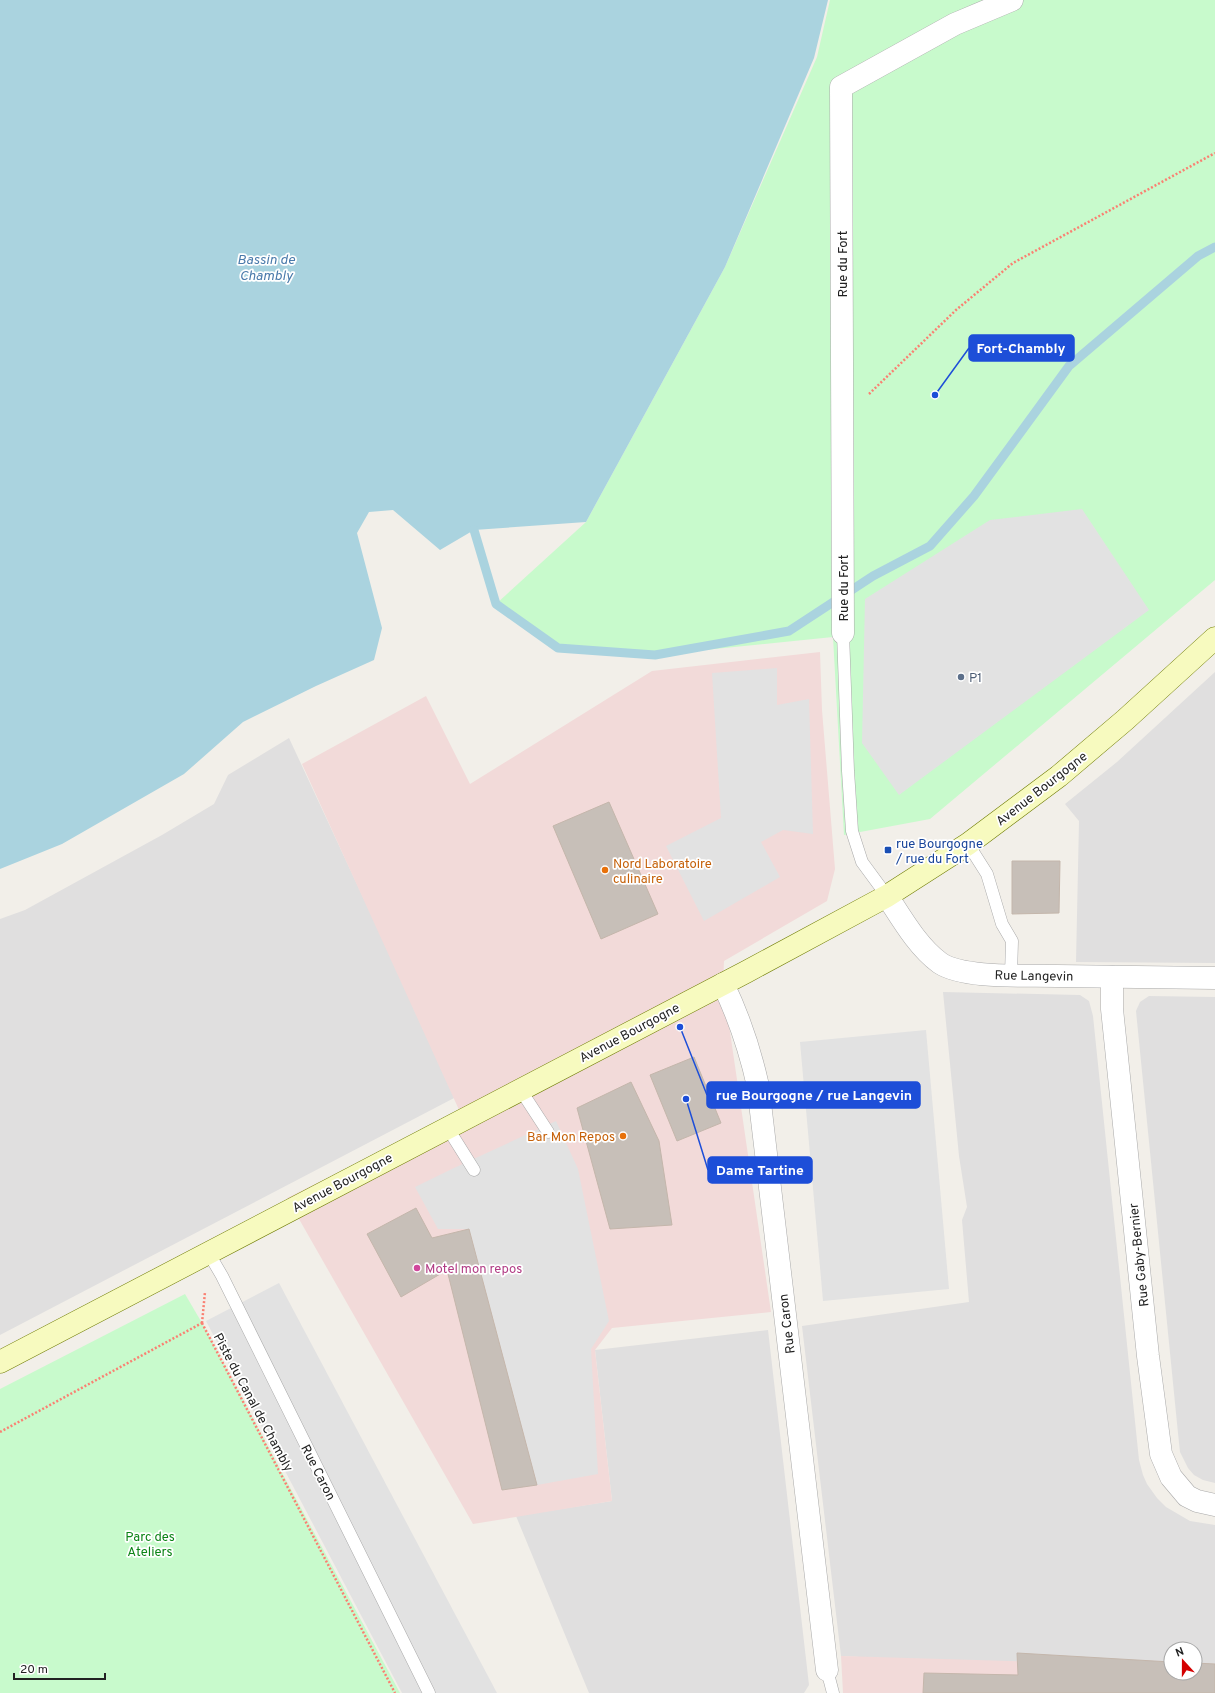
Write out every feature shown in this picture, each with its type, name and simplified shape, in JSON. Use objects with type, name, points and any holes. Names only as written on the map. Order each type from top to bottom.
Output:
[{"type":"street","name":"Rue du Fort","points":[[843,633],[842,87],[955,24],[1012,0]]},
{"type":"street","name":"Avenue Bourgogne","points":[[0,1362],[723,984],[888,896],[1002,820],[1088,752],[1215,638]]},
{"type":"street","name":"Rue Langevin","points":[[888,896],[919,941],[940,963],[963,972],[1011,975],[1215,978]]},
{"type":"street","name":"Rue Gaby-Bernier","points":[[1112,977],[1112,1009],[1148,1348],[1161,1454],[1171,1477],[1187,1496],[1197,1501],[1215,1505]]},
{"type":"street","name":"Rue Caron","points":[[723,984],[739,1017],[752,1057],[758,1086],[827,1670]]},
{"type":"lane","points":[[843,633],[848,772],[852,831],[862,862],[888,896]]},
{"type":"lane","points":[[968,844],[987,874],[1002,924],[1012,941],[1011,975]]},
{"type":"lane","points":[[520,1089],[548,1132]]},
{"type":"lane","points":[[447,1127],[474,1170]]},
{"type":"lane","name":"Rue Caron","points":[[208,1252],[429,1693]]},
{"type":"lane","points":[[827,1670],[833,1693]]},
{"type":"path","points":[[843,419],[956,310],[1013,263],[1215,153]]},
{"type":"path","name":"Piste du Canal de Chambly","points":[[0,1432],[202,1323],[395,1693]]},
{"type":"shaded area","name":"P1","points":[[1082,509],[1149,610],[899,795],[862,743],[865,599],[990,520]]},
{"type":"shaded area","points":[[820,652],[822,710],[835,869],[827,901],[724,961],[723,984],[771,1312],[612,1328],[595,1350],[612,1501],[473,1524],[287,1198],[460,1112],[302,764],[426,696],[470,784],[652,671]]},
{"type":"shaded area","points":[[777,668],[777,705],[809,699],[813,834],[783,830],[761,842],[780,877],[704,921],[666,846],[721,818],[712,673]]},
{"type":"shaded area","points":[[1215,672],[1215,963],[1076,962],[1079,821],[1065,804],[1117,762]]},
{"type":"shaded area","points":[[289,738],[456,1097],[0,1335],[0,919],[25,910],[162,835],[214,804],[228,775]]},
{"type":"shaded area","points":[[943,992],[1080,995],[1089,1001],[1093,1016],[1139,1460],[1147,1484],[1157,1498],[1166,1507],[1190,1521],[1215,1525],[1215,1676],[1203,1675],[1203,1641],[1163,1641],[1163,1673],[841,1656],[802,1326],[969,1302],[962,1220],[967,1207],[959,1156]]},
{"type":"shaded area","points":[[1149,996],[1215,997],[1215,1483],[1203,1480],[1194,1475],[1188,1468],[1180,1452],[1136,1011],[1140,1002]]},
{"type":"shaded area","points":[[926,1030],[949,1289],[823,1301],[800,1042]]},
{"type":"shaded area","points":[[556,1121],[578,1169],[609,1321],[591,1349],[598,1474],[537,1485],[469,1229],[438,1229],[415,1187]]},
{"type":"shaded area","points":[[279,1283],[497,1693],[402,1693],[206,1321]]},
{"type":"shaded area","points":[[768,1330],[809,1685],[804,1693],[589,1693],[516,1516],[612,1501],[595,1350]]},
{"type":"shaded area","points":[[841,1656],[1163,1666],[1163,1681],[1203,1681],[1215,1693],[843,1693]]},
{"type":"green space","points":[[830,0],[1215,0],[1215,580],[930,819],[844,835],[833,637],[655,655],[558,648],[496,604],[586,522],[725,267],[817,57]]},
{"type":"green space","name":"Parc des Ateliers","points":[[185,1294],[202,1323],[400,1693],[0,1693],[0,1389]]},
{"type":"water","name":"Bassin de Chambly","points":[[0,0],[828,0],[814,58],[725,267],[586,522],[474,530],[440,550],[393,510],[369,512],[357,533],[382,628],[374,660],[316,686],[243,722],[184,774],[62,844],[0,869]]},
{"type":"building","name":"Nord Laboratoire culinaire","points":[[609,802],[658,914],[601,939],[553,826]]},
{"type":"building","points":[[1012,861],[1060,861],[1059,913],[1012,914]]},
{"type":"building","points":[[694,1057],[721,1123],[677,1141],[650,1075]]},
{"type":"building","points":[[631,1082],[659,1141],[672,1225],[610,1229],[577,1108]]},
{"type":"building","points":[[416,1208],[432,1238],[469,1229],[537,1485],[502,1490],[447,1270],[401,1297],[367,1234]]},
{"type":"building","points":[[1017,1653],[1163,1662],[1163,1681],[1203,1681],[1203,1663],[1215,1664],[1215,1693],[923,1693],[924,1673],[1018,1675]]},
{"type":"waterway","points":[[474,530],[496,604],[558,648],[655,655],[789,631],[873,576],[930,546],[974,496],[1069,366],[1198,256],[1215,247]]},
{"type":"place","name":"Fort-Chambly","points":[[935,395]]},
{"type":"place","name":"P1","points":[[961,677]]},
{"type":"place","name":"rue Bourgogne / rue du Fort","points":[[888,850]]},
{"type":"place","name":"Nord Laboratoire culinaire","points":[[605,870]]},
{"type":"place","name":"rue Bourgogne / rue Langevin","points":[[680,1027]]},
{"type":"place","name":"Dame Tartine","points":[[686,1099]]},
{"type":"place","name":"Bar Mon Repos","points":[[623,1136]]},
{"type":"place","name":"Motel mon repos","points":[[417,1268]]}]
